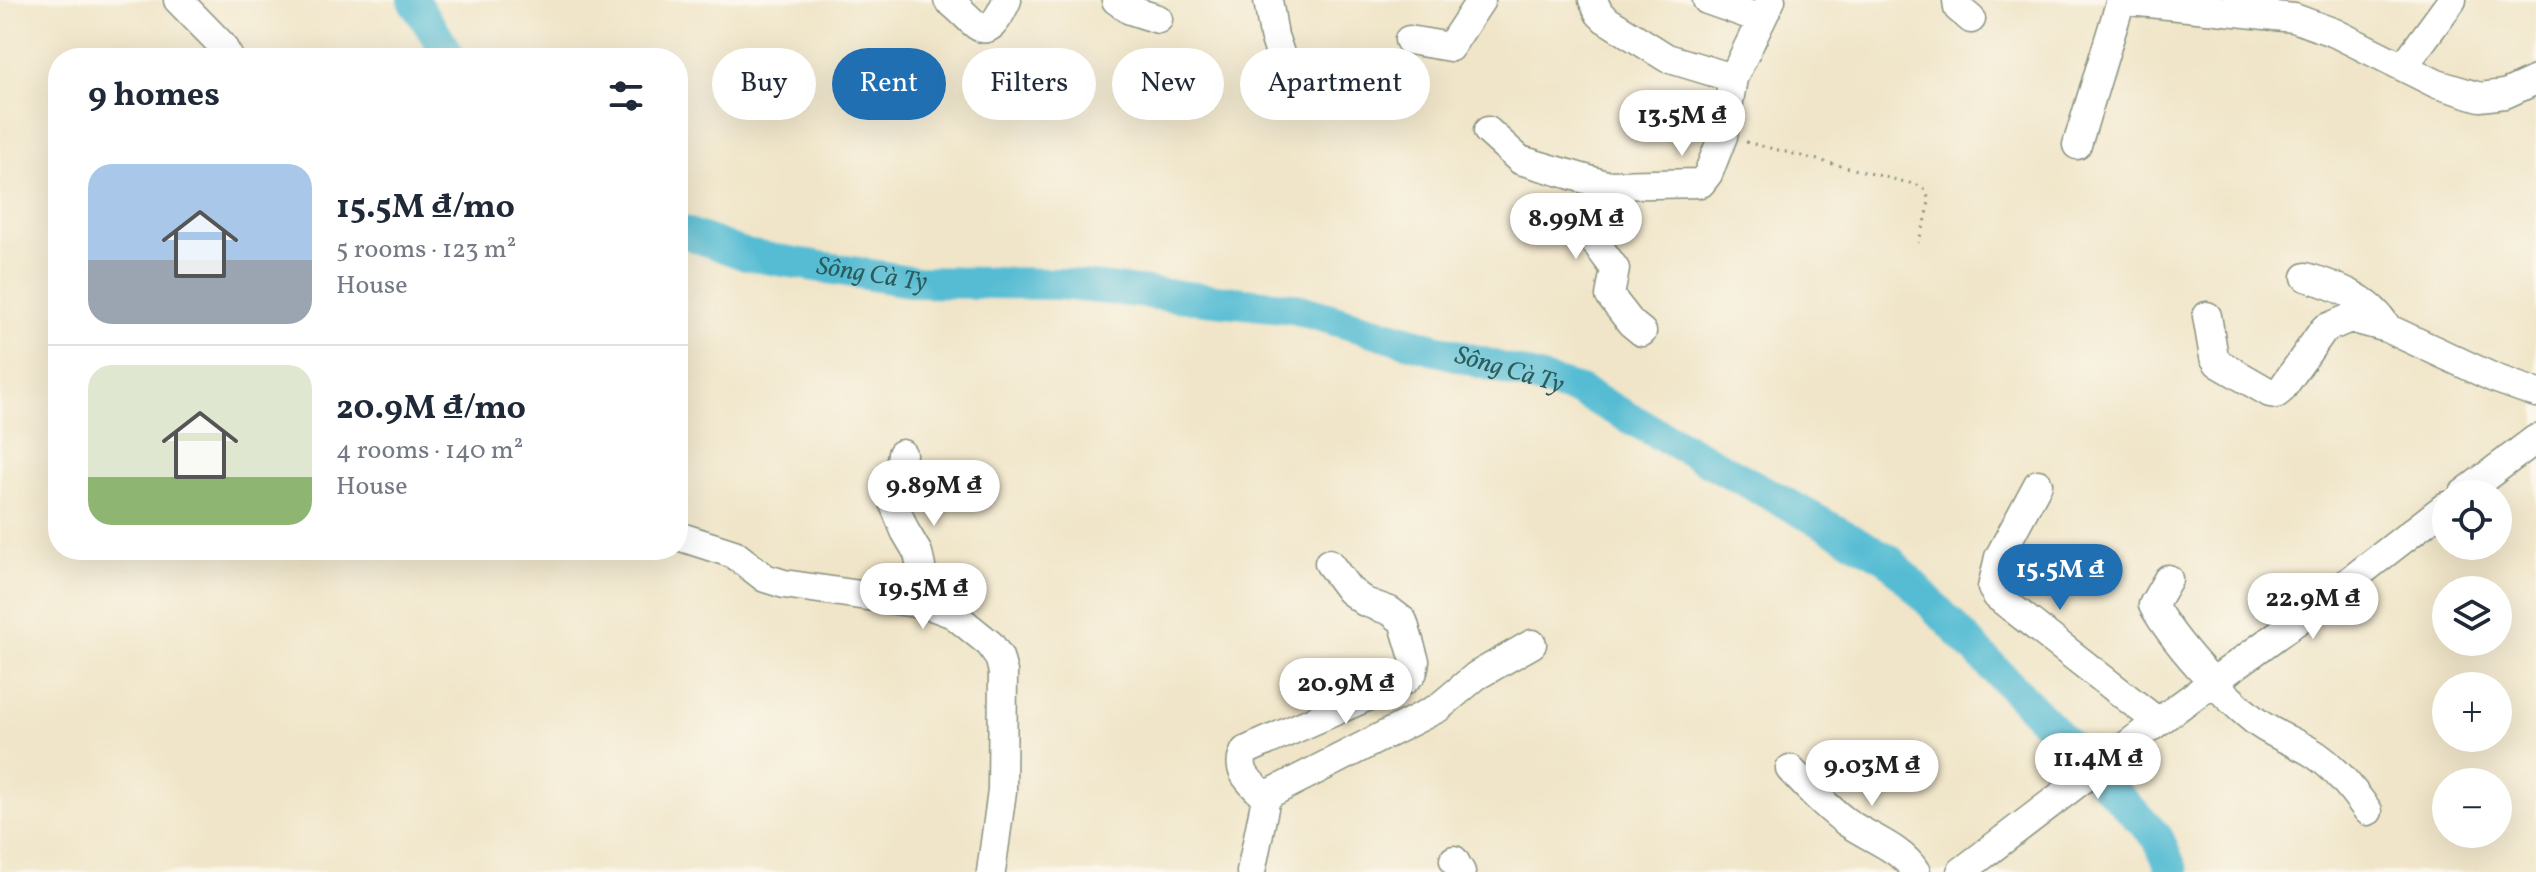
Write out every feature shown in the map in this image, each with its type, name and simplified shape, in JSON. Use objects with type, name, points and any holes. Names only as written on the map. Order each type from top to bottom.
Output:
[{"type":"street","points":[[178,0],[223,48]]},
{"type":"street","points":[[948,0],[976,26],[987,28],[995,25],[1007,0]]},
{"type":"street","points":[[1116,0],[1130,10],[1158,19]]},
{"type":"street","points":[[1268,0],[1278,48]]},
{"type":"street","points":[[1409,40],[1450,47],[1481,0]]},
{"type":"street","points":[[1593,0],[1605,19],[1667,58],[1733,78]]},
{"type":"street","points":[[1488,131],[1520,160],[1606,185],[1701,183],[1708,174],[1723,136],[1733,78],[1766,9],[1707,0]]},
{"type":"street","points":[[2077,145],[2120,0],[2294,18],[2335,33],[2437,84],[2489,97],[2505,94],[2536,80]]},
{"type":"street","points":[[2403,67],[2452,0]]},
{"type":"street","points":[[1621,186],[1590,220],[1587,231],[1615,269],[1610,290],[1613,302],[1642,332]]},
{"type":"street","points":[[2306,277],[2332,285],[2368,305],[2387,328]]},
{"type":"street","points":[[2207,316],[2214,357],[2218,363],[2270,393],[2276,394],[2324,329],[2350,318],[2387,328],[2494,378],[2536,393]]},
{"type":"street","points":[[2482,480],[2536,439]]},
{"type":"street","points":[[902,454],[894,504],[918,553],[929,605]]},
{"type":"street","points":[[2038,484],[1999,557],[1992,588],[1997,596],[2152,726]]},
{"type":"street","points":[[1961,872],[2432,517]]},
{"type":"street","points":[[688,539],[734,554],[765,578],[784,584],[929,605],[962,620],[990,644],[999,657],[1003,672],[1002,791],[991,872]]},
{"type":"street","points":[[1266,798],[1242,774],[1240,761],[1245,751],[1405,680],[1413,672],[1415,661],[1403,621],[1390,611],[1365,602],[1349,590],[1329,563]]},
{"type":"street","points":[[2168,579],[2153,605],[2171,632],[2253,719],[2312,752],[2350,786],[2368,811]]},
{"type":"street","points":[[1251,872],[1266,798],[1273,792],[1438,708],[1476,676],[1532,644]]},
{"type":"street","points":[[1790,769],[1823,804],[1903,857],[1916,872]]},
{"type":"path","points":[[1723,136],[1921,186],[1926,190],[1929,203],[1918,243]]},
{"type":"waterway","name":"Sông Cà Ty","points":[[413,0],[444,48]]},
{"type":"waterway","name":"Sông Cà Ty","points":[[688,234],[746,255],[915,282],[1060,284],[1293,308],[1580,391],[1888,559],[2158,838],[2173,872]]}]
